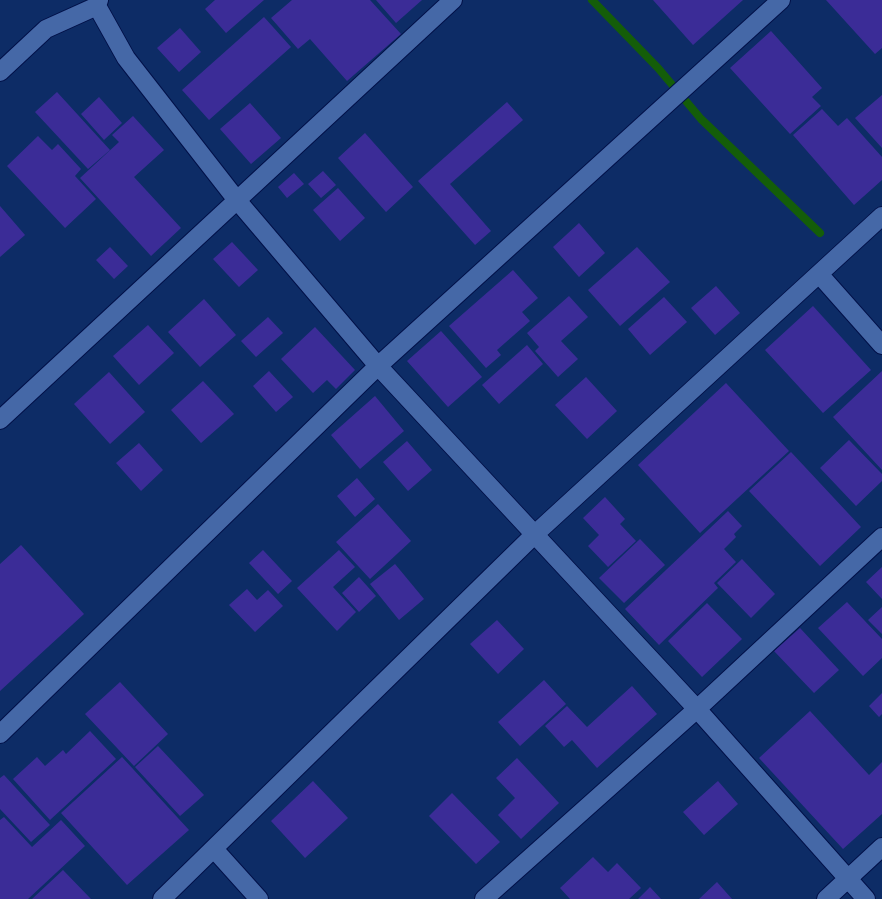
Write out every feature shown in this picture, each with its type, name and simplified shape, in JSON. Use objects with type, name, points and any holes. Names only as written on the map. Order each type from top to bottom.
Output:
[{"type":"street","points":[[0,420],[453,0]]},
{"type":"street","points":[[0,734],[378,366],[781,0]]},
{"type":"street","points":[[0,72],[46,29],[98,3],[126,58],[236,199],[378,366],[697,709],[866,899]]},
{"type":"street","points":[[162,899],[534,535],[882,216]]},
{"type":"street","points":[[819,274],[882,345]]},
{"type":"street","points":[[484,899],[697,709],[882,537]]},
{"type":"street","points":[[826,899],[882,847]]},
{"type":"street","points":[[214,849],[259,899]]},
{"type":"building","points":[[215,0],[264,0],[226,33],[205,9]]},
{"type":"building","points":[[292,0],[370,0],[401,34],[347,81],[310,39],[298,49],[271,18]]},
{"type":"building","points":[[376,0],[422,0],[396,23]]},
{"type":"building","points":[[653,0],[743,0],[693,45]]},
{"type":"building","points":[[826,0],[882,0],[882,48],[875,54]]},
{"type":"building","points":[[264,17],[291,47],[209,120],[182,90]]},
{"type":"building","points":[[180,28],[201,52],[179,72],[157,48]]},
{"type":"building","points":[[771,31],[822,88],[812,97],[821,106],[790,134],[730,68]]},
{"type":"building","points":[[57,92],[110,150],[88,169],[35,112]]},
{"type":"building","points":[[882,95],[882,148],[855,118]]},
{"type":"building","points":[[99,97],[122,123],[104,140],[81,114]]},
{"type":"building","points":[[507,102],[523,120],[450,184],[491,231],[475,245],[418,181]]},
{"type":"building","points":[[250,103],[281,138],[251,164],[220,129]]},
{"type":"building","points":[[822,109],[838,126],[847,118],[882,157],[882,180],[854,205],[793,135]]},
{"type":"building","points":[[133,116],[164,150],[134,177],[181,228],[151,256],[80,178],[119,142],[112,135]]},
{"type":"building","points":[[365,133],[413,187],[386,212],[338,158]]},
{"type":"building","points":[[38,136],[52,150],[58,144],[81,169],[75,176],[96,199],[65,228],[7,166]]},
{"type":"building","points":[[323,171],[336,185],[321,198],[308,184]]},
{"type":"building","points":[[294,173],[304,184],[287,198],[278,187]]},
{"type":"building","points":[[338,188],[365,218],[340,241],[313,210]]},
{"type":"building","points":[[0,206],[25,235],[0,257]]},
{"type":"building","points":[[579,223],[605,253],[579,277],[553,247]]},
{"type":"building","points":[[232,242],[258,270],[239,287],[213,259]]},
{"type":"building","points":[[110,247],[128,266],[114,279],[96,260]]},
{"type":"building","points":[[637,247],[670,282],[620,326],[588,290]]},
{"type":"building","points":[[513,270],[538,298],[522,312],[530,321],[497,350],[501,355],[486,368],[449,326]]},
{"type":"building","points":[[716,286],[740,313],[715,335],[691,308]]},
{"type":"building","points":[[569,296],[588,317],[561,341],[578,359],[558,377],[535,351],[539,347],[527,333]]},
{"type":"building","points":[[664,297],[687,322],[650,355],[628,329]]},
{"type":"building","points":[[204,299],[236,335],[200,367],[168,332]]},
{"type":"building","points":[[813,306],[871,370],[823,413],[765,350]]},
{"type":"building","points":[[268,317],[283,333],[256,357],[241,341]]},
{"type":"building","points":[[148,325],[174,353],[139,385],[113,356]]},
{"type":"building","points":[[315,327],[355,370],[336,389],[327,380],[313,393],[281,359]]},
{"type":"building","points":[[441,331],[482,377],[448,407],[407,361]]},
{"type":"building","points":[[527,345],[543,364],[499,404],[482,385]]},
{"type":"building","points":[[269,371],[293,397],[276,412],[253,386]]},
{"type":"building","points":[[882,371],[882,470],[833,417]]},
{"type":"building","points":[[109,372],[145,412],[110,444],[74,404]]},
{"type":"building","points":[[586,377],[617,411],[587,439],[555,405]]},
{"type":"building","points":[[203,381],[234,414],[201,443],[171,410]]},
{"type":"building","points":[[726,383],[789,451],[700,533],[638,465]]},
{"type":"building","points":[[375,396],[404,431],[360,469],[331,435]]},
{"type":"building","points":[[849,440],[882,474],[882,481],[856,506],[820,468]]},
{"type":"building","points":[[407,441],[432,470],[408,491],[383,462]]},
{"type":"building","points":[[139,443],[163,470],[141,491],[116,463]]},
{"type":"building","points":[[791,452],[861,527],[820,566],[749,491]]},
{"type":"building","points":[[357,478],[375,499],[355,517],[337,496]]},
{"type":"building","points":[[605,497],[625,519],[620,524],[636,541],[608,567],[588,546],[599,535],[583,518]]},
{"type":"building","points":[[378,504],[411,541],[370,579],[336,542]]},
{"type":"building","points":[[728,511],[742,526],[734,534],[736,537],[724,549],[736,562],[714,583],[718,588],[659,645],[625,609]]},
{"type":"building","points":[[640,539],[665,565],[624,603],[599,578]]},
{"type":"building","points":[[21,545],[84,614],[0,691],[0,564]]},
{"type":"building","points":[[263,550],[292,581],[278,594],[249,563]]},
{"type":"building","points":[[339,550],[355,567],[333,587],[356,612],[337,631],[297,588]]},
{"type":"building","points":[[742,559],[775,594],[751,618],[717,583]]},
{"type":"building","points":[[395,564],[424,599],[399,620],[370,584]]},
{"type":"building","points":[[882,567],[882,599],[866,582]]},
{"type":"building","points":[[359,577],[376,596],[359,612],[342,593]]},
{"type":"building","points":[[247,589],[257,600],[268,590],[283,606],[255,632],[229,605]]},
{"type":"building","points":[[847,602],[882,639],[882,658],[863,676],[818,628]]},
{"type":"building","points":[[707,603],[742,639],[702,677],[668,641]]},
{"type":"building","points":[[882,607],[882,634],[868,620]]},
{"type":"building","points":[[497,620],[524,649],[498,674],[470,644]]},
{"type":"building","points":[[800,628],[839,670],[814,693],[774,651]]},
{"type":"building","points":[[544,680],[566,704],[520,746],[498,722]]},
{"type":"building","points":[[120,682],[168,734],[134,766],[85,714]]},
{"type":"building","points":[[632,686],[657,714],[597,768],[572,740],[564,747],[545,726],[567,706],[587,727]]},
{"type":"building","points":[[882,693],[882,714],[879,717],[869,706]]},
{"type":"building","points":[[810,711],[869,775],[882,762],[882,814],[843,849],[759,758]]},
{"type":"building","points":[[90,731],[116,759],[50,820],[13,779],[37,757],[45,766],[63,750],[66,754]]},
{"type":"building","points":[[158,746],[204,795],[180,816],[135,767]]},
{"type":"building","points":[[122,757],[189,830],[127,885],[61,813]]},
{"type":"building","points":[[517,758],[559,803],[521,839],[498,815],[515,798],[496,778]]},
{"type":"building","points":[[4,775],[50,825],[31,842],[0,809],[0,778]]},
{"type":"building","points":[[313,781],[348,818],[305,858],[271,821]]},
{"type":"building","points":[[718,781],[738,804],[704,835],[683,812]]},
{"type":"building","points":[[452,793],[500,842],[476,864],[429,816]]},
{"type":"building","points":[[4,817],[32,847],[61,820],[85,846],[28,899],[0,899],[0,820]]},
{"type":"building","points":[[593,857],[608,872],[617,863],[641,888],[629,899],[570,899],[560,888]]},
{"type":"building","points":[[63,870],[91,899],[32,899]]},
{"type":"building","points":[[717,882],[732,899],[699,899]]},
{"type":"building","points":[[650,887],[661,899],[638,899]]},
{"type":"waterway","points":[[592,0],[658,68],[701,119],[820,233]]}]
